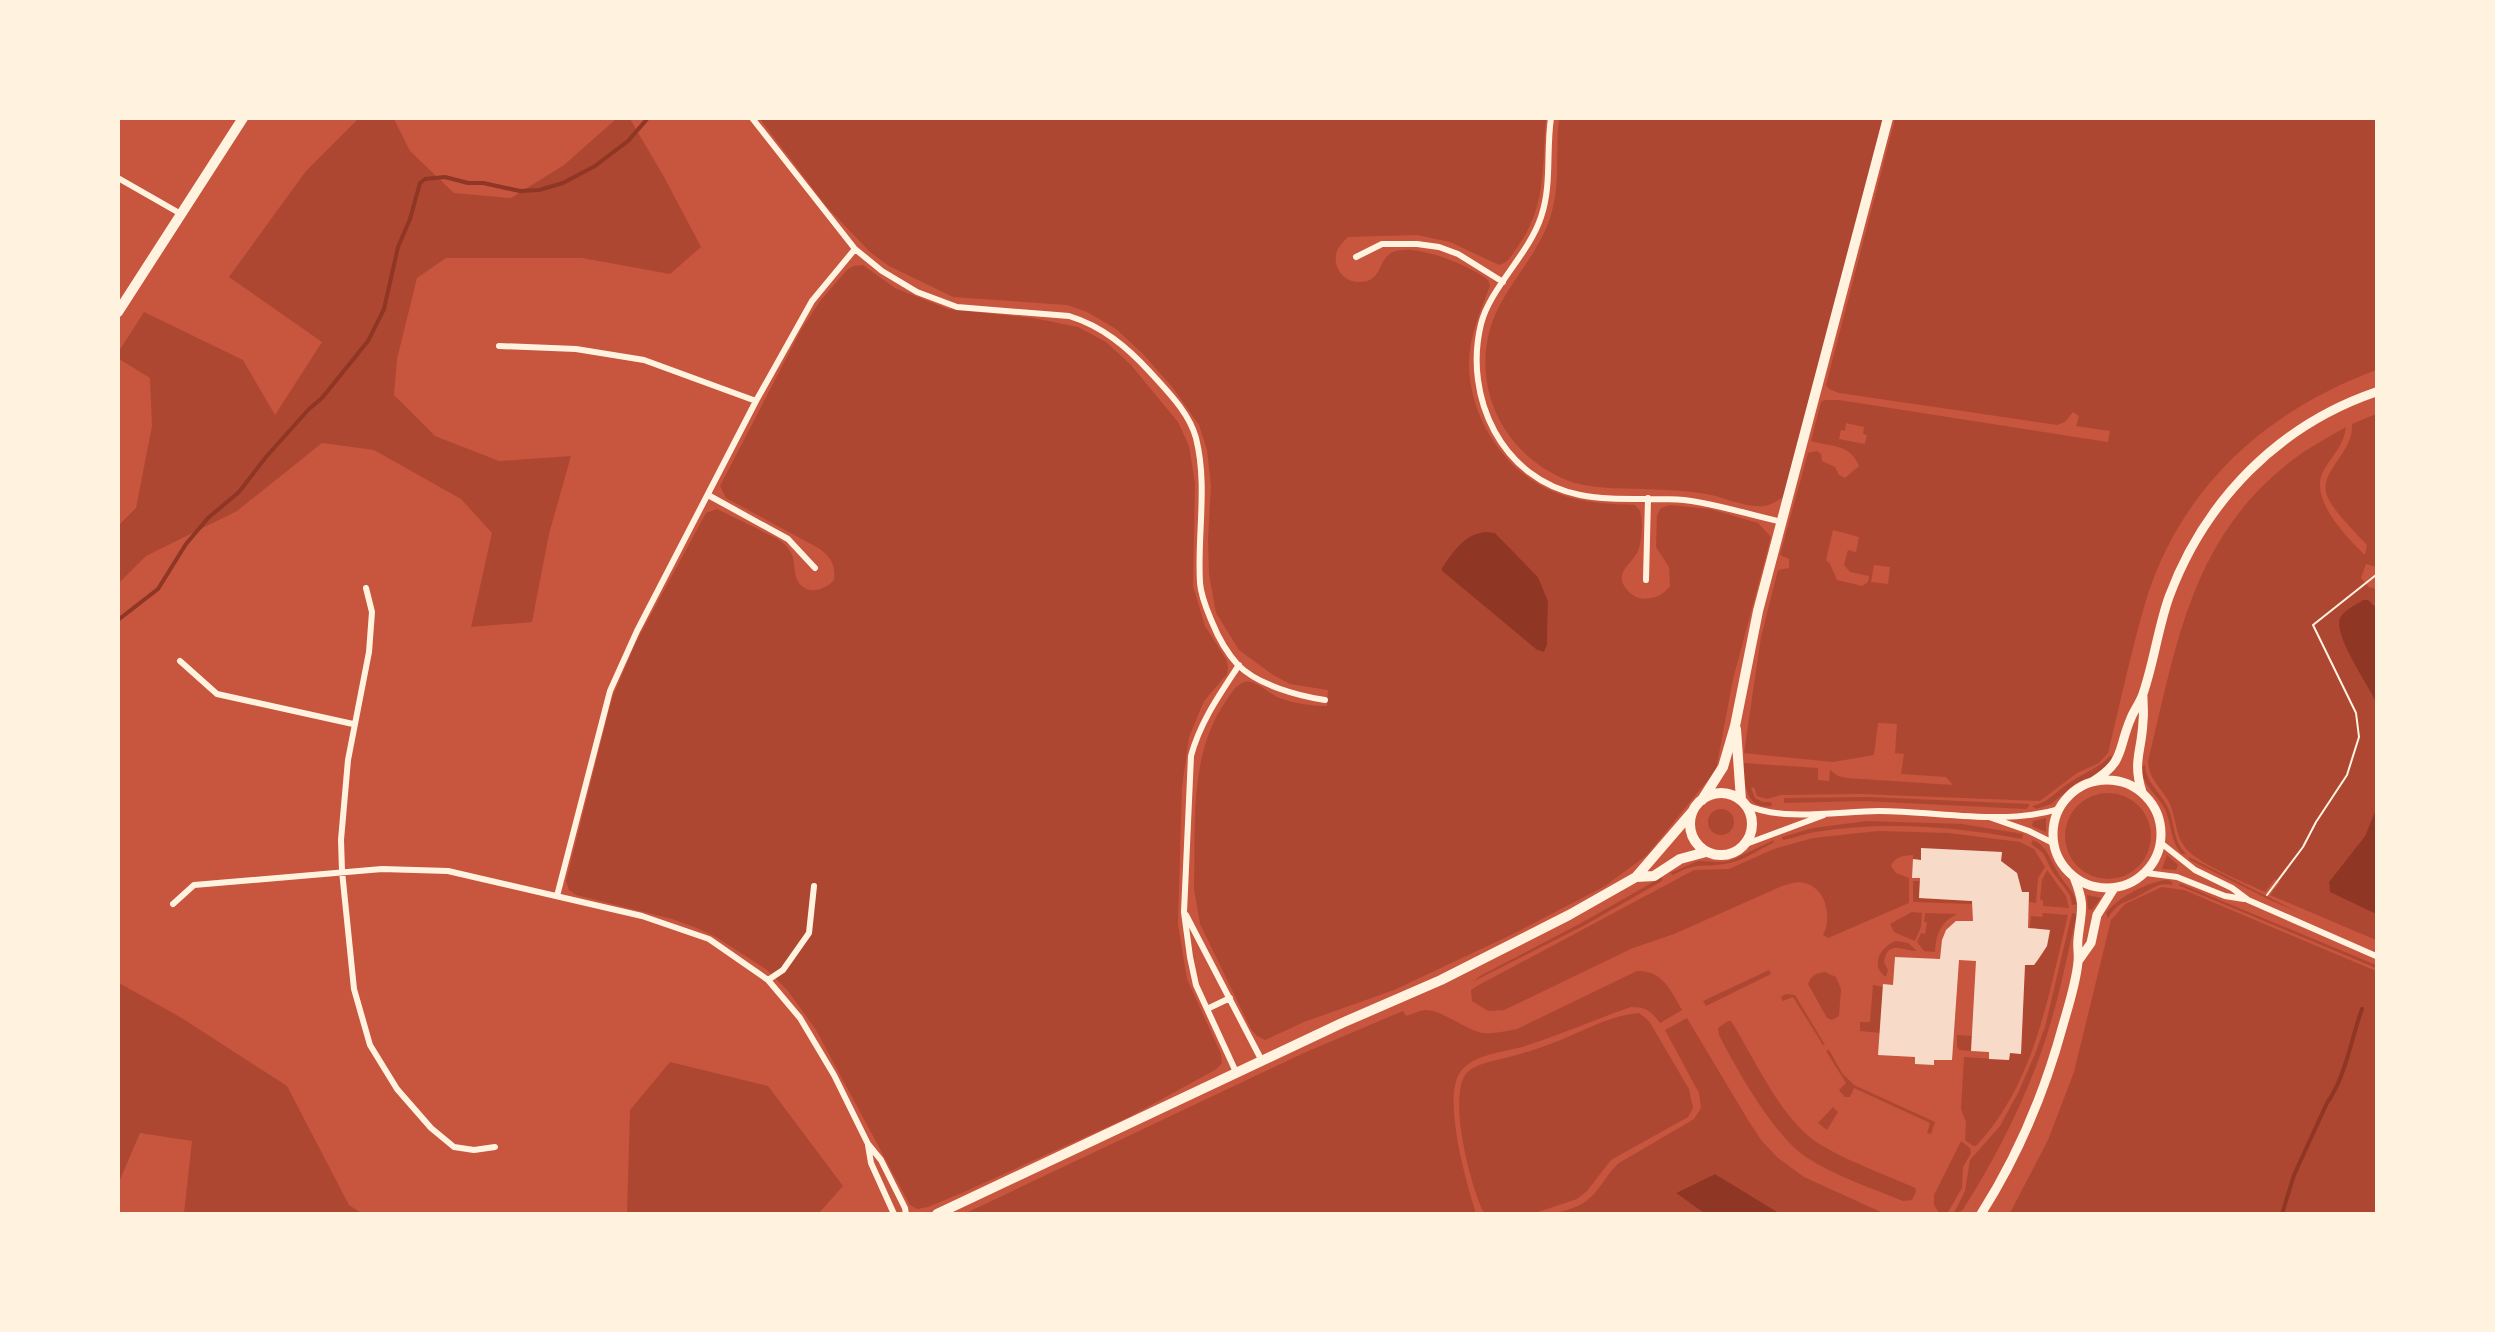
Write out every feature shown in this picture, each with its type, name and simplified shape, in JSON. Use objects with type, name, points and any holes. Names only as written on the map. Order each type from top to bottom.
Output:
[{"type":"main road","points":[[118,312],[243,118]]},
{"type":"main road","points":[[937,1214],[1236,1072],[1508,947],[1636,877],[1702,800],[1723,767],[1735,726],[1750,644],[1888,118]]},
{"type":"main road","points":[[1692,812],[1690,830],[1694,839],[1706,852],[1714,855],[1732,854],[1746,844],[1752,828],[1752,820],[1743,803],[1735,726]]},
{"type":"main road","points":[[1702,800],[1709,796],[1725,794],[1743,803]]},
{"type":"main road","points":[[1636,877],[1654,876],[1680,860],[1706,852]]},
{"type":"street","points":[[752,118],[855,249],[882,271],[917,292],[957,307],[1069,316],[1085,321],[1109,335],[1135,356],[1168,392],[1186,416],[1196,437],[1202,479],[1200,586],[1205,607],[1216,632],[1239,666],[1283,691],[1325,700]]},
{"type":"street","points":[[1551,118],[1548,135],[1548,190],[1541,218],[1532,238],[1503,282],[1482,321],[1475,369],[1485,410],[1505,449],[1525,469],[1557,488],[1598,498],[1648,498],[1708,504],[1782,522]]},
{"type":"street","points":[[118,178],[181,214]]},
{"type":"street","points":[[1356,257],[1382,244],[1417,244],[1439,247],[1458,254],[1503,282]]},
{"type":"street","points":[[557,896],[610,691],[637,631],[756,401],[812,301],[855,249]]},
{"type":"street","points":[[499,346],[576,349],[644,360],[756,401]]},
{"type":"street","points":[[1981,1214],[2019,1144],[2038,1101],[2056,1052],[2079,960],[2077,941],[2083,912],[2082,898],[2074,878],[2057,856],[2053,843],[2053,826],[2059,809],[2067,797],[2079,788],[2110,771],[2120,756],[2130,720],[2143,695],[2168,599],[2182,564],[2228,491],[2260,459],[2294,432],[2340,406],[2376,392]]},
{"type":"street","points":[[708,495],[788,539],[814,568]]},
{"type":"street","points":[[1646,580],[1648,498]]},
{"type":"street","points":[[366,588],[372,612],[369,652],[353,723],[342,829],[342,871],[354,989],[370,1045],[397,1089],[431,1128],[454,1147],[474,1150],[495,1147]]},
{"type":"street","points":[[180,661],[217,694],[353,723]]},
{"type":"street","points":[[1236,1072],[1196,985],[1184,912],[1191,756],[1196,737],[1206,717],[1239,666]]},
{"type":"street","points":[[2142,792],[2136,761],[2143,723],[2143,695]]},
{"type":"street","points":[[2074,878],[2086,885],[2114,888],[2131,883],[2146,873],[2156,859],[2161,843],[2162,829],[2158,815],[2152,802],[2142,792],[2127,783],[2110,780],[2092,782]]},
{"type":"street","points":[[1743,803],[1758,811],[1776,813],[1888,812],[1986,816],[2032,815],[2059,809]]},
{"type":"street","points":[[1746,844],[1831,813]]},
{"type":"street","points":[[1986,816],[2029,831],[2053,843]]},
{"type":"street","points":[[2161,843],[2195,870],[2232,888],[2248,900],[2376,956]]},
{"type":"street","points":[[173,904],[194,885],[342,871],[382,869],[448,871],[642,916],[710,939],[768,981],[800,1018],[834,1075],[868,1144],[881,1160],[906,1214]]},
{"type":"street","points":[[2146,873],[2177,877],[2225,896],[2248,900]]},
{"type":"street","points":[[768,981],[783,970],[809,933],[814,886]]},
{"type":"street","points":[[2079,960],[2091,943],[2097,915],[2114,888]]},
{"type":"street","points":[[1184,912],[1262,1061]]},
{"type":"street","points":[[1208,1009],[1230,998]]},
{"type":"street","points":[[868,1144],[871,1163],[894,1214]]},
{"type":"path","points":[[2267,895],[2303,847],[2316,822],[2347,775],[2359,737],[2356,713],[2313,625],[2376,575]]},
{"type":"shaded area","points":[[359,118],[394,119],[410,151],[454,193],[511,198],[564,165],[616,119],[630,119],[701,247],[670,274],[582,258],[446,258],[417,278],[397,359],[394,395],[435,436],[499,461],[571,456],[549,534],[532,622],[471,627],[492,533],[461,499],[374,450],[322,443],[237,511],[146,556],[119,583],[119,525],[136,508],[152,426],[150,378],[119,359],[119,351],[144,312],[243,360],[275,415],[322,342],[229,277],[306,171]]},
{"type":"shaded area","points":[[760,119],[1546,119],[1539,200],[1527,231],[1505,262],[1499,265],[1450,242],[1417,235],[1348,237],[1336,253],[1338,270],[1352,281],[1366,281],[1376,275],[1384,260],[1393,252],[1414,250],[1456,262],[1488,280],[1490,286],[1479,315],[1469,355],[1471,386],[1476,406],[1485,426],[1509,461],[1543,487],[1580,500],[1635,505],[1641,515],[1641,539],[1636,554],[1622,574],[1624,585],[1634,596],[1648,599],[1662,594],[1670,586],[1669,567],[1656,547],[1657,515],[1661,508],[1670,505],[1710,509],[1758,523],[1771,537],[1733,679],[1716,770],[1647,855],[1605,886],[1513,934],[1394,990],[1304,1022],[1265,1040],[1257,1036],[1251,1029],[1200,924],[1194,889],[1196,792],[1200,768],[1205,744],[1214,722],[1231,693],[1242,683],[1253,683],[1277,697],[1295,702],[1327,706],[1328,690],[1290,684],[1273,675],[1239,650],[1216,613],[1209,574],[1208,538],[1211,486],[1207,450],[1199,425],[1173,388],[1143,354],[1116,329],[1087,312],[1067,305],[953,297],[889,266],[870,252],[827,207]],"holes":[[[1495,533],[1538,577],[1548,601],[1547,645],[1544,652],[1537,650],[1442,571]]]},
{"type":"shaded area","points":[[1559,119],[1882,119],[1868,184],[1784,496],[1777,501],[1757,506],[1690,492],[1600,487],[1575,483],[1551,473],[1530,458],[1513,440],[1499,419],[1490,396],[1486,371],[1487,346],[1493,320],[1499,307],[1545,232],[1550,218],[1557,181]]},
{"type":"shaded area","points":[[1895,119],[2376,119],[2376,370],[2300,406],[2236,455],[2208,485],[2184,518],[2164,554],[2148,594],[2108,753],[2099,763],[2077,773],[2040,801],[1861,794],[1781,795],[1767,799],[1757,796],[1754,787],[1751,788],[1755,798],[1763,802],[1771,802],[1772,806],[1763,806],[1752,800],[1748,794],[1743,763],[1818,768],[1818,780],[1829,781],[1830,770],[1838,776],[1847,778],[1953,785],[1946,777],[1901,774],[1904,754],[1895,753],[1897,724],[1878,723],[1874,755],[1833,762],[1744,753],[1761,637],[1778,570],[1789,568],[1789,559],[1780,555],[1808,453],[1817,451],[1821,454],[1822,461],[1835,467],[1839,475],[1845,478],[1859,466],[1845,450],[1811,441],[1821,402],[1839,400],[2108,442],[2110,431],[2076,426],[2079,416],[2073,412],[2065,422],[2057,425],[1839,393],[1829,389],[1826,385]],"holes":[[[1846,423],[1864,427],[1863,434],[1867,435],[1865,444],[1839,439],[1841,430],[1845,431]],[[1833,530],[1859,537],[1856,552],[1848,550],[1844,565],[1850,572],[1869,576],[1868,582],[1862,586],[1837,580],[1826,560]],[[1874,565],[1890,567],[1888,584],[1871,582]]]},
{"type":"shaded area","points":[[863,265],[895,288],[948,309],[1033,318],[1078,327],[1106,342],[1131,365],[1178,422],[1189,446],[1195,483],[1193,586],[1205,626],[1226,659],[1228,667],[1227,674],[1204,701],[1189,737],[1182,787],[1178,924],[1187,979],[1221,1054],[1222,1063],[1215,1070],[1129,1117],[964,1192],[928,1207],[917,1209],[910,1205],[816,1030],[788,991],[767,970],[716,937],[697,928],[672,919],[576,895],[569,890],[566,881],[612,698],[636,642],[706,513],[717,509],[781,541],[791,552],[796,577],[803,587],[819,589],[834,580],[832,562],[820,549],[726,498],[720,486],[801,330],[820,301],[848,269]]},
{"type":"shaded area","points":[[2376,414],[2376,567],[2366,564],[2361,578],[2369,587],[2376,589],[2376,607],[2372,603],[2340,619],[2342,636],[2376,703],[2376,809],[2365,836],[2329,882],[2331,892],[2376,914],[2376,940],[2270,895],[2280,882],[2275,879],[2265,892],[2222,872],[2190,852],[2181,841],[2171,807],[2153,778],[2148,761],[2178,639],[2207,564],[2227,529],[2253,496],[2285,466],[2346,427],[2341,444],[2320,479],[2321,491],[2324,503],[2339,527],[2365,555],[2367,545],[2328,499],[2326,484],[2328,476],[2348,443],[2352,424]]},
{"type":"shaded area","points":[[1478,533],[1495,533],[1538,577],[1548,601],[1547,645],[1544,652],[1537,650],[1442,571],[1460,544]]},
{"type":"shaded area","points":[[2363,600],[2368,600],[2376,607],[2376,703],[2346,648],[2339,626],[2342,615]]},
{"type":"shaded area","points":[[2111,755],[2112,760],[2098,774],[2076,783],[2051,804],[2036,809],[2032,806],[2049,799],[2067,784]]},
{"type":"shaded area","points":[[2145,765],[2148,778],[2169,810],[2176,838],[2186,854],[2182,854],[2178,849],[2165,809],[2144,780],[2141,768]]},
{"type":"shaded area","points":[[2108,793],[2132,800],[2144,812],[2151,836],[2144,860],[2132,872],[2108,879],[2084,872],[2072,860],[2065,836],[2072,812],[2084,800]]},
{"type":"shaded area","points":[[1868,797],[2029,804],[2029,806],[2026,809],[1864,801],[1784,803],[1784,798]]},
{"type":"shaded area","points":[[1721,809],[1730,813],[1734,822],[1730,831],[1721,835],[1712,831],[1708,822],[1712,813]]},
{"type":"shaded area","points":[[2376,809],[2376,914],[2330,892],[2329,882],[2365,836]]},
{"type":"shaded area","points":[[2046,818],[2046,832],[2032,826],[2033,821]]},
{"type":"shaded area","points":[[1867,821],[1962,824],[2023,834],[2022,839],[1944,828],[1893,826],[1815,832],[1783,840],[1782,837],[1813,828]]},
{"type":"shaded area","points":[[1878,831],[1949,833],[2020,842],[2034,849],[2045,867],[2038,878],[2036,903],[2029,902],[2029,892],[2022,892],[2017,873],[2001,861],[2002,852],[1921,849],[1921,860],[1913,859],[1913,855],[1903,856],[1897,858],[1891,866],[1896,873],[1909,878],[1909,903],[1828,938],[1823,935],[1827,913],[1823,898],[1812,886],[1802,882],[1793,883],[1674,934],[1633,948],[1504,1010],[1488,1011],[1472,1001],[1471,990],[1477,986],[1694,870],[1729,869],[1774,849],[1813,838]]},
{"type":"shaded area","points":[[1774,840],[1773,843],[1735,862],[1696,866],[1673,875],[1670,873],[1698,861],[1732,860]]},
{"type":"shaded area","points":[[2033,840],[2045,849],[2077,904],[2072,905],[2070,895],[2052,871],[2043,853],[2031,844]]},
{"type":"shaded area","points":[[2167,855],[2178,865],[2176,870],[2162,869]]},
{"type":"shaded area","points":[[2189,857],[2298,912],[2190,860]]},
{"type":"shaded area","points":[[2047,870],[2066,896],[2069,908],[2043,906],[2043,901],[2040,899],[2042,880]]},
{"type":"shaded area","points":[[1662,877],[1662,881],[1585,925],[1474,981],[1480,976]]},
{"type":"shaded area","points":[[2165,880],[2171,881],[2173,885],[2159,886],[2125,902],[2118,906],[2108,918],[2106,913],[2124,897],[2149,884]]},
{"type":"shaded area","points":[[1913,881],[1920,881],[1919,898],[1972,901],[1972,904],[1913,902]]},
{"type":"shaded area","points":[[2181,884],[2376,965],[2376,968],[2178,885]]},
{"type":"shaded area","points":[[2162,887],[2184,890],[2376,971],[2376,1213],[2010,1213],[2048,1140],[2074,1072],[2111,920],[2125,904]]},
{"type":"shaded area","points":[[2087,895],[2101,898],[2092,910],[2088,909]]},
{"type":"shaded area","points":[[1912,912],[1922,913],[1921,927],[1915,941],[1894,932],[1890,924]]},
{"type":"shaded area","points":[[1925,913],[1957,914],[1940,929],[1935,952],[1924,951],[1917,942],[1921,933],[1925,934],[1927,922],[1924,922]]},
{"type":"shaded area","points":[[2043,913],[2068,915],[2037,1037],[2012,1095],[1996,1121],[1976,1146],[1973,1146],[1965,1140],[1966,1122],[1961,1109],[1964,1057],[2009,1060],[2010,1053],[2021,1053],[2025,965],[2034,965],[2040,957],[2047,945],[2050,930],[2030,928],[2031,916],[2042,917]]},
{"type":"shaded area","points":[[2072,913],[2077,914],[2061,984],[2034,1073],[1988,1168],[1962,1211],[1954,1213],[1965,1191],[1970,1160],[2000,1126],[2035,1054],[2045,1027]]},
{"type":"shaded area","points":[[1896,941],[1908,943],[1917,951],[1892,948],[1884,962],[1888,970],[1886,977],[1878,967],[1879,957],[1886,947]]},
{"type":"shaded area","points":[[1769,970],[1771,974],[1706,1006],[1703,1001]]},
{"type":"shaded area","points":[[1637,971],[1660,978],[1670,989],[1682,1010],[1660,1023],[1648,1010],[1631,1007],[1541,1041],[1474,1060],[1461,1071],[1456,1083],[1455,1120],[1462,1162],[1476,1213],[966,1213],[1306,1052],[1403,1011],[1406,1016],[1423,1010],[1431,1011],[1483,1033],[1517,1029]]},
{"type":"shaded area","points":[[1825,972],[1836,977],[1841,989],[1839,1016],[1832,1020],[1827,1018],[1808,984],[1815,975]]},
{"type":"shaded area","points":[[119,983],[180,1017],[287,1086],[349,1205],[361,1213],[184,1213],[192,1141],[140,1133],[119,1182]]},
{"type":"shaded area","points":[[1873,985],[1883,987],[1880,1033],[1860,1031],[1860,1022],[1870,1022]]},
{"type":"shaded area","points":[[1786,994],[1795,995],[1825,1045],[1793,997],[1783,1001],[1781,997]]},
{"type":"shaded area","points":[[1639,1013],[1649,1021],[1689,1089],[1693,1108],[1688,1117],[1611,1160],[1587,1191],[1577,1199],[1535,1213],[1484,1213],[1473,1183],[1462,1139],[1459,1096],[1463,1080],[1470,1070],[1482,1064],[1547,1045],[1617,1017]]},
{"type":"shaded area","points":[[1687,1018],[1761,1140],[1778,1158],[1804,1177],[1883,1213],[1779,1213],[1715,1174],[1676,1193],[1704,1213],[1553,1214],[1574,1208],[1586,1201],[1619,1163],[1694,1119],[1701,1108],[1699,1093],[1665,1030]]},
{"type":"shaded area","points":[[1731,1021],[1783,1108],[1804,1132],[1841,1156],[1915,1188],[1916,1192],[1912,1200],[1903,1201],[1841,1176],[1817,1164],[1794,1147],[1781,1134],[1757,1101],[1719,1035],[1718,1028]]},
{"type":"shaded area","points":[[1957,1035],[1972,1036],[1971,1051],[1959,1050]]},
{"type":"shaded area","points":[[1829,1050],[1842,1073],[1854,1085],[1935,1122],[1931,1134],[1927,1133],[1930,1123],[1854,1088],[1850,1097],[1845,1097],[1839,1090],[1846,1083],[1826,1051]]},
{"type":"shaded area","points":[[670,1062],[768,1086],[843,1186],[819,1213],[627,1213],[630,1110]]},
{"type":"shaded area","points":[[1833,1107],[1838,1112],[1827,1130],[1818,1123]]},
{"type":"shaded area","points":[[1961,1141],[1970,1148],[1971,1153],[1963,1167],[1962,1188],[1948,1212],[1939,1213],[1934,1205],[1934,1195]]},
{"type":"shaded area","points":[[1715,1174],[1779,1213],[1704,1213],[1676,1193]]},
{"type":"building","points":[[1921,848],[2002,852],[2001,861],[2017,873],[2022,892],[2029,892],[2028,928],[2050,930],[2047,946],[2037,961],[2034,965],[2025,965],[2021,1054],[2010,1053],[2009,1060],[1989,1059],[1989,1052],[1971,1051],[1976,961],[1959,960],[1952,1060],[1934,1060],[1934,1065],[1915,1064],[1915,1057],[1878,1055],[1883,984],[1893,985],[1895,957],[1940,959],[1942,940],[1946,930],[1956,921],[1973,921],[1972,901],[1919,898],[1920,878],[1912,878],[1913,859],[1921,860]]},
{"type":"waterway","points":[[118,620],[158,589],[186,544],[208,518],[239,492],[266,457],[308,410],[322,398],[368,341],[384,309],[398,247],[410,219],[420,183],[425,179],[445,177],[520,191],[539,190],[563,183],[595,166],[628,141],[648,118]]},
{"type":"waterway","points":[[2282,1214],[2294,1175],[2339,1081],[2362,1009]]}]
